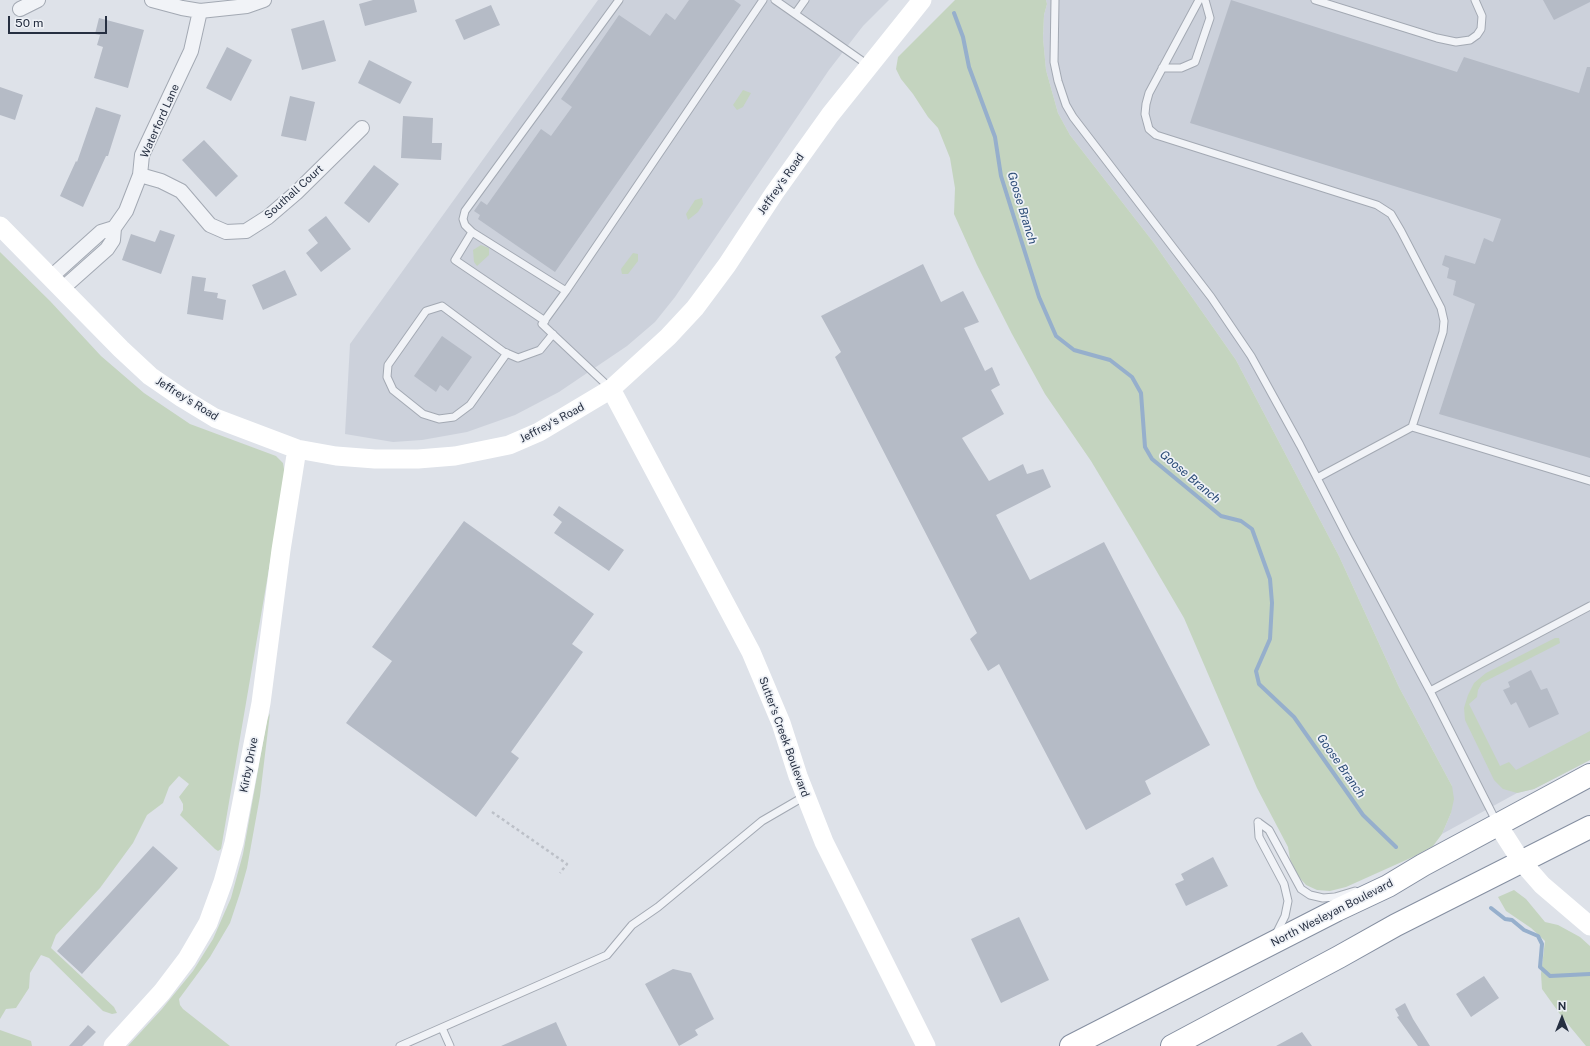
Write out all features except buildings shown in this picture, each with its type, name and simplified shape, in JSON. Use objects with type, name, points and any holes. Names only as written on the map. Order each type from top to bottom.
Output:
[{"type":"highway","name":"North Wesleyan Boulevard","points":[[1071,1046],[1098,1038],[1266,946],[1388,886],[1590,775]]},
{"type":"highway","points":[[1172,1046],[1396,925],[1590,826]]},
{"type":"street","points":[[20,9],[38,0]]},
{"type":"street","points":[[152,0],[200,11],[247,6],[264,0]]},
{"type":"street","name":"Jeffrey's Road","points":[[0,226],[121,349],[150,376],[215,418],[297,448],[336,456],[375,459],[418,459],[455,456],[510,445],[539,432],[611,389],[668,337],[694,308],[727,265],[775,192],[830,115],[922,0]]},
{"type":"street","name":"Waterford Lane","points":[[56,283],[107,249],[113,240],[114,228],[126,211],[140,175],[142,155],[191,51],[200,11]]},
{"type":"street","name":"Southall Court","points":[[140,175],[161,181],[181,191],[210,225],[226,232],[246,231],[268,217],[296,193],[362,128]]},
{"type":"street","name":"Sutter's Creek Boulevard","points":[[611,389],[751,652],[781,723],[806,796],[824,842],[926,1046]]},
{"type":"street","name":"Kirby Drive","points":[[120,1043],[187,960],[208,922],[223,882],[234,843],[261,703],[281,550],[297,448]]},
{"type":"street","points":[[1498,825],[1521,861],[1542,885],[1590,926]]},
{"type":"lane","points":[[566,291],[472,232],[465,225],[463,219],[465,210],[619,0]]},
{"type":"lane","points":[[611,389],[542,324],[566,291],[763,0]]},
{"type":"lane","points":[[775,0],[869,66]]},
{"type":"lane","points":[[795,14],[805,0]]},
{"type":"lane","points":[[1055,0],[1054,62],[1058,81],[1066,105],[1073,117],[1211,297],[1251,356],[1430,691],[1498,825]]},
{"type":"lane","points":[[1199,0],[1149,93],[1145,114],[1149,129],[1156,135],[1377,205],[1390,214],[1401,231],[1441,308],[1444,321],[1443,332],[1412,427],[1317,478]]},
{"type":"lane","points":[[1162,68],[1181,68],[1195,62],[1210,18],[1205,0]]},
{"type":"lane","points":[[1315,0],[1437,38],[1456,42],[1470,40],[1477,35],[1481,29],[1482,16],[1475,0]]},
{"type":"lane","points":[[472,232],[455,260],[545,321]]},
{"type":"lane","points":[[507,353],[470,405],[454,417],[438,419],[423,414],[393,390],[387,377],[388,365],[426,311],[442,306],[507,353],[518,358],[540,350],[553,334]]},
{"type":"lane","points":[[1412,427],[1590,481]]},
{"type":"lane","points":[[1430,691],[1523,643],[1590,606]]},
{"type":"lane","points":[[400,1046],[607,955],[632,925],[658,907],[762,821],[806,796]]},
{"type":"lane","points":[[1266,946],[1279,930],[1285,916],[1288,901],[1284,884],[1259,837],[1258,822],[1269,830],[1301,889],[1310,895],[1323,898],[1335,897],[1363,889],[1388,886]]},
{"type":"lane","points":[[442,1028],[450,1046]]},
{"type":"path","points":[[492,812],[567,864],[560,873]]},
{"type":"shaded area","points":[[598,0],[889,0],[863,26],[829,70],[675,297],[655,322],[627,346],[559,392],[515,415],[467,432],[422,440],[393,442],[345,434],[350,344]]},
{"type":"shaded area","points":[[1046,0],[1590,0],[1590,760],[1534,789],[1517,793],[1442,834],[1451,813],[1452,786],[1399,687],[1339,556],[1236,360],[1154,243],[1070,135],[1058,113],[1046,70],[1043,38],[1044,15],[1047,4]]},
{"type":"green space","points":[[955,0],[1046,0],[1047,4],[1044,15],[1043,38],[1046,70],[1058,113],[1070,135],[1154,243],[1236,360],[1339,556],[1399,687],[1452,786],[1454,799],[1451,813],[1442,834],[1433,846],[1415,856],[1346,887],[1330,891],[1317,890],[1306,885],[1298,876],[1290,859],[1288,847],[1257,788],[1184,618],[1091,461],[1045,394],[1012,334],[977,265],[954,214],[955,188],[950,158],[938,128],[928,117],[901,79],[896,69],[898,57]]},
{"type":"green space","points":[[743,90],[751,93],[743,107],[737,110],[733,105]]},
{"type":"green space","points":[[702,198],[703,204],[698,212],[688,220],[686,214],[695,200]]},
{"type":"green space","points":[[481,245],[489,248],[489,255],[477,266],[474,262],[473,250]]},
{"type":"green space","points":[[0,252],[50,301],[101,356],[144,393],[190,424],[276,456],[283,463],[285,475],[221,849],[218,851],[215,849],[180,815],[183,810],[183,804],[179,797],[189,784],[179,776],[169,787],[163,803],[147,815],[133,843],[100,888],[56,935],[51,948],[114,1007],[117,1013],[112,1014],[103,1011],[49,958],[41,955],[30,973],[29,988],[16,1008],[6,1009],[0,1019]]},
{"type":"green space","points":[[633,253],[638,254],[638,261],[628,274],[622,274],[621,269]]},
{"type":"green space","points":[[1555,638],[1559,638],[1560,643],[1482,683],[1478,690],[1477,697],[1469,704],[1500,766],[1509,762],[1516,770],[1590,731],[1590,760],[1534,789],[1517,793],[1503,789],[1494,780],[1465,720],[1464,708],[1468,695],[1474,683],[1486,673]]},
{"type":"green space","points":[[270,713],[260,796],[247,868],[240,893],[230,923],[210,957],[179,999],[180,1005],[183,1009],[230,1046],[128,1046],[162,1009],[193,971],[213,939],[231,898],[243,854],[267,720]]},
{"type":"green space","points":[[1514,890],[1526,899],[1545,922],[1558,925],[1580,937],[1590,946],[1590,1046],[1586,1046],[1562,1017],[1542,989],[1541,974],[1545,941],[1531,928],[1506,911],[1498,897]]},
{"type":"green space","points":[[0,1030],[31,1041],[32,1046],[0,1046]]},
{"type":"waterway","name":"Goose Branch","points":[[954,13],[963,37],[969,67],[995,137],[1001,176],[1039,297],[1056,336],[1074,350],[1110,360],[1132,377],[1141,393],[1145,447],[1152,459],[1221,516],[1241,521],[1252,529],[1270,579],[1272,603],[1270,639],[1256,671],[1259,684],[1294,717],[1363,815],[1396,847]]},
{"type":"waterway","name":"Goose Branch","points":[[1491,908],[1505,919],[1512,920],[1524,930],[1538,936],[1542,944],[1540,967],[1550,976],[1590,974]]}]
